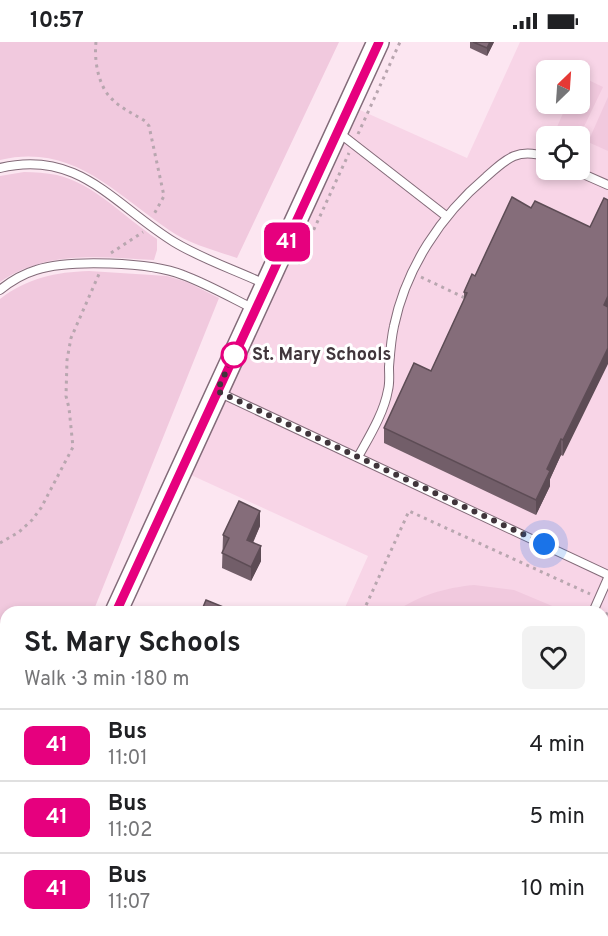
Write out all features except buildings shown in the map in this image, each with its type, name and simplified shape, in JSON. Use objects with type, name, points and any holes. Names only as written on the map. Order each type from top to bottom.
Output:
[{"type":"street","points":[[119,606],[267,285],[346,138],[378,42]]},
{"type":"lane","points":[[346,138],[446,216]]},
{"type":"lane","points":[[358,457],[369,437],[388,389],[394,326],[414,269],[446,216],[470,190],[503,161],[525,153],[536,154]]},
{"type":"lane","points":[[0,168],[23,163],[62,167],[99,187],[148,224],[184,247],[267,285]]},
{"type":"lane","points":[[590,177],[608,185]]},
{"type":"lane","points":[[0,290],[21,276],[38,269],[72,264],[152,267],[173,272],[255,310]]},
{"type":"lane","points":[[217,391],[608,577],[596,606]]},
{"type":"path","points":[[0,543],[19,532],[36,514],[73,447],[66,396],[66,370],[71,338],[83,308],[108,256],[115,249],[142,233],[164,196],[152,136],[145,121],[122,107],[107,94],[96,66],[96,42]]},
{"type":"path","points":[[294,272],[346,138],[400,42]]},
{"type":"path","points":[[420,276],[468,299]]},
{"type":"path","points":[[366,606],[409,511],[582,590]]},
{"type":"shaded area","points":[[0,42],[339,42],[237,258],[177,235],[111,187],[71,165],[49,159],[26,157],[0,160]]},
{"type":"shaded area","points":[[520,42],[608,42],[608,606],[346,606],[368,556],[191,475],[360,110],[467,158]]},
{"type":"shaded area","points":[[590,81],[603,87],[584,126],[557,126],[563,114],[590,114]]},
{"type":"shaded area","points":[[608,97],[608,151],[590,143],[590,138]]},
{"type":"shaded area","points":[[24,172],[57,175],[71,179],[97,194],[157,239],[154,260],[94,257],[55,260],[18,272],[0,282],[0,176]]},
{"type":"shaded area","points":[[89,271],[167,276],[187,282],[219,298],[95,606],[0,606],[0,299],[31,281],[65,273]]},
{"type":"shaded area","points":[[474,585],[514,590],[552,606],[405,606],[433,593]]},
{"type":"bus line","name":"41","points":[[119,606],[379,42]]},
{"type":"place","name":"St. Mary Schools","points":[[234,355]]},
{"type":"route","points":[[234,355],[236,350],[217,391],[544,544]]}]
